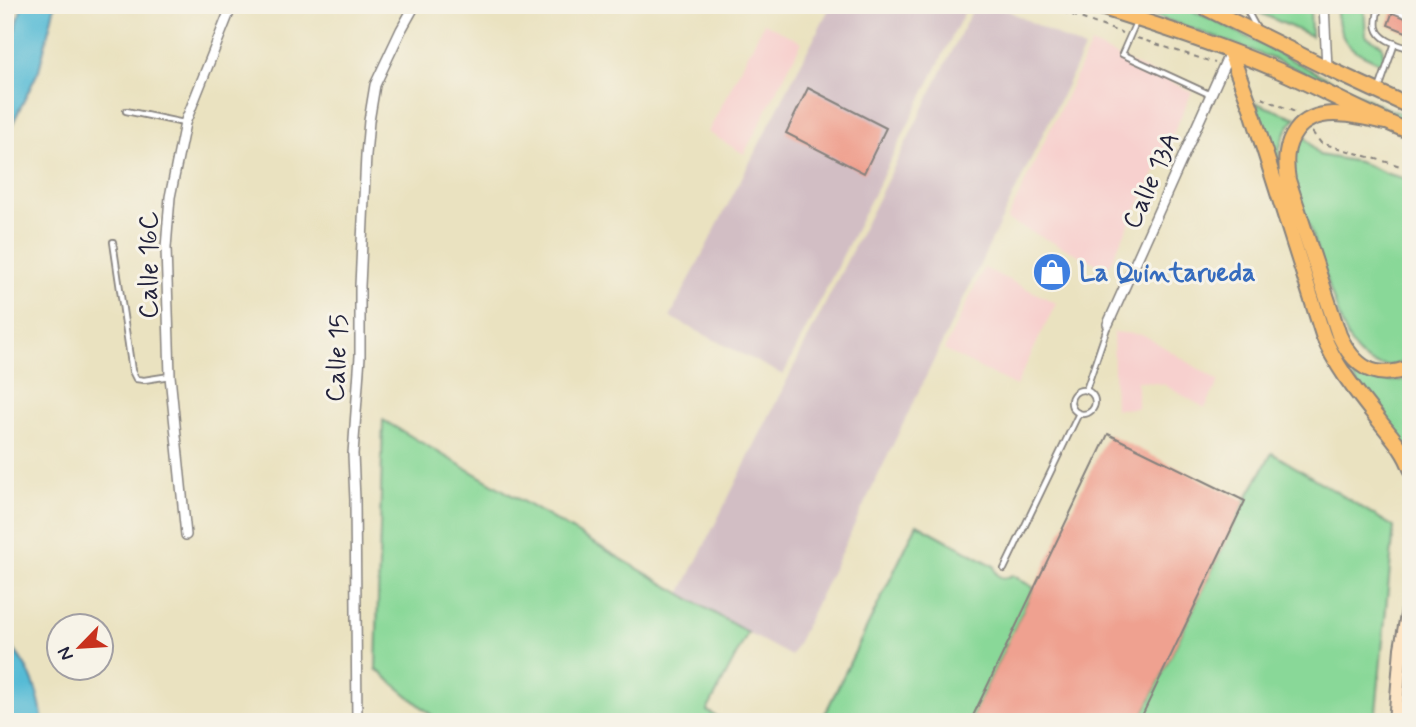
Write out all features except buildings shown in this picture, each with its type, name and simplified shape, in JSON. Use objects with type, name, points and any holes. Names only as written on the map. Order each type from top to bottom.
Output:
[{"type":"main road","points":[[1094,5],[1281,72],[1411,132]]},
{"type":"main road","points":[[1200,5],[1411,107]]},
{"type":"main road","points":[[1230,52],[1251,108],[1330,352],[1346,378],[1401,448],[1411,469]]},
{"type":"main road","points":[[1385,122],[1334,114],[1304,121],[1289,142],[1286,167],[1288,180],[1346,350],[1368,370],[1383,374],[1411,367]]},
{"type":"main road","points":[[1395,722],[1401,648],[1411,593]]},
{"type":"street","name":"Calle 16C","points":[[186,535],[170,376],[166,248],[170,197],[185,123],[232,5]]},
{"type":"street","name":"Calle 15","points":[[357,722],[353,454],[360,356],[360,285],[366,155],[376,85],[415,5]]},
{"type":"street","points":[[1324,5],[1327,68]]},
{"type":"street","name":"Calle 13A","points":[[1108,324],[1230,52]]},
{"type":"lane","points":[[1244,5],[1261,36]]},
{"type":"lane","points":[[1411,17],[1380,5],[1377,28],[1382,37],[1411,49]]},
{"type":"lane","points":[[1137,20],[1122,54],[1211,95]]},
{"type":"lane","points":[[1378,93],[1395,43]]},
{"type":"lane","points":[[126,111],[185,123]]},
{"type":"lane","points":[[113,242],[132,371],[136,379],[170,376]]},
{"type":"lane","points":[[1086,390],[1108,324]]},
{"type":"lane","points":[[1086,390],[1094,397],[1094,408],[1085,414],[1079,413],[1072,406],[1072,396],[1086,390]]},
{"type":"lane","points":[[1004,569],[1079,413]]},
{"type":"path","points":[[1044,5],[1223,68]]},
{"type":"path","points":[[1252,94],[1298,113]]},
{"type":"path","points":[[1321,143],[1411,169]]},
{"type":"shaded area","points":[[831,5],[968,5],[783,375],[670,317]]},
{"type":"shaded area","points":[[975,5],[997,5],[1084,49],[791,656],[679,596]]},
{"type":"shaded area","points":[[764,23],[802,42],[744,154],[708,132]]},
{"type":"shaded area","points":[[1091,44],[1192,92],[1107,269],[1007,220]]},
{"type":"shaded area","points":[[984,268],[1056,303],[1016,386],[944,350]]},
{"type":"shaded area","points":[[1113,332],[1144,335],[1219,381],[1205,408],[1163,384],[1137,381],[1138,408],[1115,409]]},
{"type":"green space","points":[[1123,5],[1179,5],[1216,21],[1383,107],[1411,117],[1411,126],[1290,66]]},
{"type":"green space","points":[[1250,5],[1310,5],[1311,36],[1251,9]]},
{"type":"green space","points":[[1336,5],[1364,5],[1366,36],[1382,45],[1385,65],[1354,50],[1343,38]]},
{"type":"green space","points":[[1256,103],[1296,118],[1282,141],[1279,168],[1336,348],[1351,369],[1376,381],[1411,378],[1411,458],[1332,348]]},
{"type":"green space","points":[[1302,133],[1319,155],[1359,162],[1411,180],[1411,357],[1406,361],[1387,366],[1369,362],[1353,347],[1342,325],[1294,182],[1293,158]]},
{"type":"green space","points":[[383,420],[748,633],[707,711],[727,722],[440,722],[376,669]]},
{"type":"green space","points":[[1272,453],[1394,527],[1375,722],[1139,722],[1245,501]]},
{"type":"green space","points":[[917,524],[994,566],[1000,577],[1012,575],[1034,588],[970,722],[821,722]]},
{"type":"water","points":[[22,5],[55,5],[39,70],[5,139],[5,62]]},
{"type":"water","points":[[5,638],[31,677],[43,722],[5,722]]},
{"type":"place","name":"La Quintarueda","points":[[1052,272]]}]
